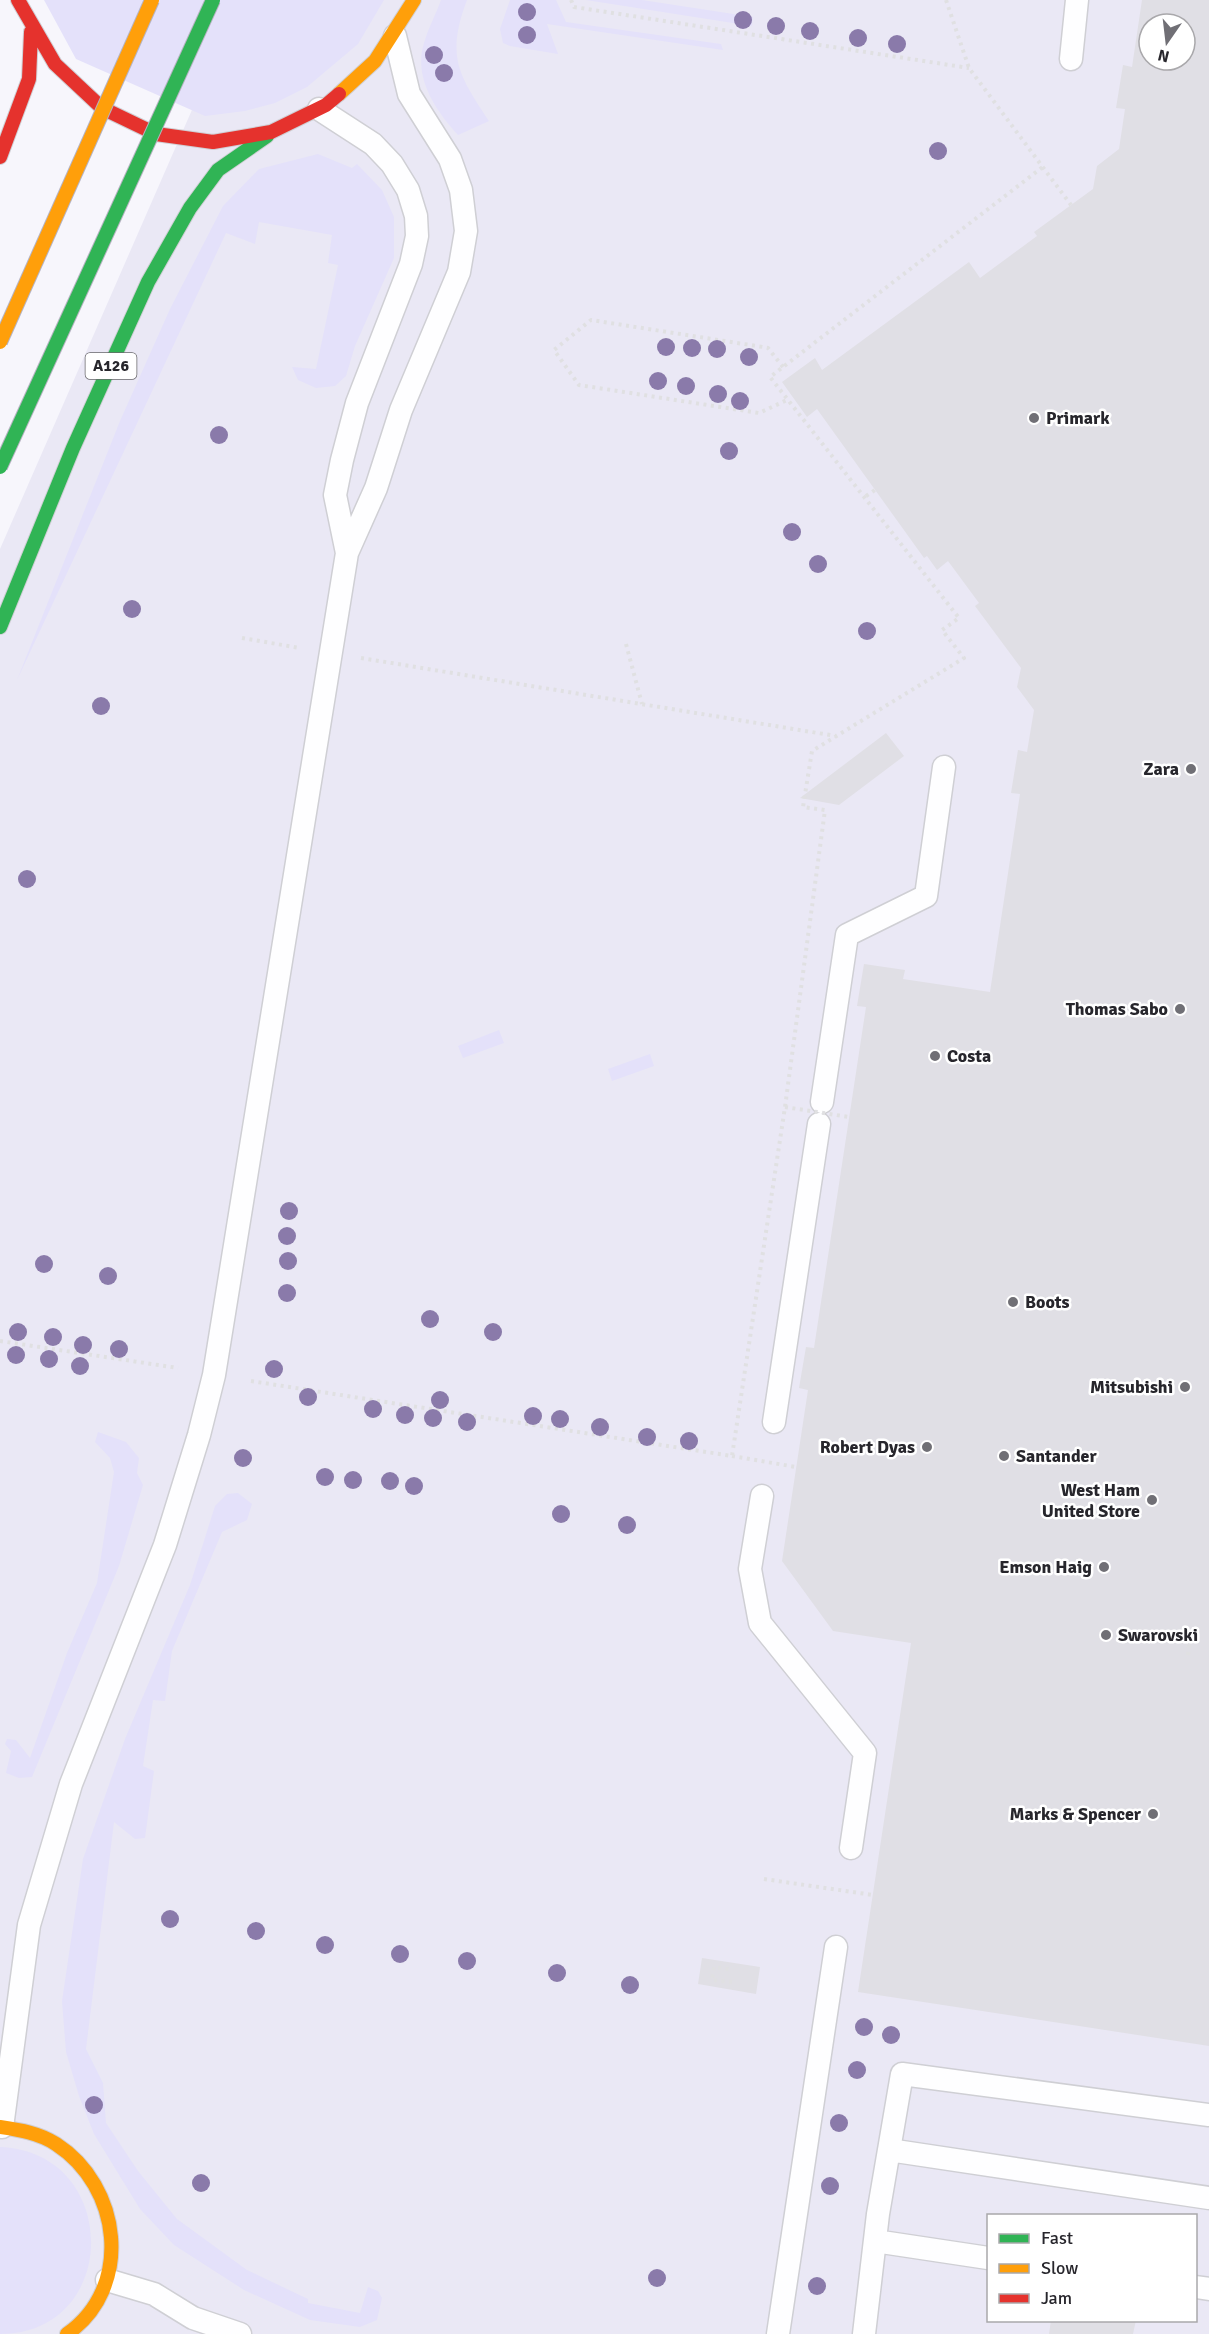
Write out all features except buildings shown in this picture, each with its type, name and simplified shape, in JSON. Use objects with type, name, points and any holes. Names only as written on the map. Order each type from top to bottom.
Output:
[{"type":"main road","points":[[18,0],[32,32],[54,65],[80,93],[118,120],[168,137],[224,144],[267,136],[298,124],[319,109],[367,71],[395,36],[414,0]]},
{"type":"main road","points":[[0,342],[152,0]]},
{"type":"main road","points":[[0,467],[213,0]]},
{"type":"main road","points":[[0,157],[29,79],[32,32]]},
{"type":"main road","name":"A126","points":[[0,627],[73,448],[148,282],[190,208],[218,170],[267,136]]},
{"type":"main road","points":[[1,2127],[40,2135],[59,2145],[72,2154],[91,2175],[104,2197],[113,2236],[107,2280],[86,2317],[68,2334]]},
{"type":"lane","points":[[1071,59],[1077,0]]},
{"type":"lane","points":[[1,2127],[29,1926],[71,1784],[165,1545],[199,1435],[214,1375],[347,553],[376,488],[404,401],[459,272],[466,231],[461,190],[450,159],[409,94],[395,36]]},
{"type":"lane","points":[[319,109],[373,144],[392,164],[408,190],[416,216],[417,236],[411,264],[357,403],[342,460],[335,495],[347,553]]},
{"type":"lane","points":[[774,1422],[847,935],[926,896],[944,767]]},
{"type":"lane","points":[[762,1496],[750,1569],[760,1623],[865,1753],[851,1848]]},
{"type":"lane","points":[[778,2334],[837,1947]]},
{"type":"lane","points":[[864,2334],[875,2241],[902,2074],[1209,2115]]},
{"type":"lane","points":[[889,2150],[1209,2198]]},
{"type":"lane","points":[[875,2241],[987,2258]]},
{"type":"lane","points":[[107,2280],[154,2294],[193,2318],[240,2334]]},
{"type":"path","points":[[571,0],[574,7],[969,68]]},
{"type":"path","points":[[946,0],[969,68],[1071,205]]},
{"type":"path","points":[[732,1456],[785,1107],[825,810],[803,807],[812,751],[964,658],[942,630],[959,618],[866,496],[770,377],[1044,166]]},
{"type":"path","points":[[783,367],[768,348],[763,346],[591,320],[554,350],[579,386],[759,413],[787,400]]},
{"type":"path","points":[[866,496],[874,490]]},
{"type":"path","points":[[242,638],[838,736]]},
{"type":"path","points":[[626,644],[642,704]]},
{"type":"path","points":[[785,1107],[849,1117]]},
{"type":"path","points":[[0,1341],[178,1368]]},
{"type":"path","points":[[251,1382],[796,1467]]},
{"type":"path","points":[[1188,1655],[1190,1638]]},
{"type":"path","points":[[764,1879],[873,1895]]},
{"type":"path","points":[[732,1982],[712,1980],[714,1967],[733,1970]]},
{"type":"shaded area","points":[[44,0],[384,0],[358,44],[307,87],[275,103],[245,111],[205,116],[76,59]]},
{"type":"shaded area","points":[[240,0],[1209,0],[1209,2334],[0,2334],[0,549]]},
{"type":"shaded area","points":[[441,0],[467,0],[457,36],[458,64],[470,90],[489,121],[458,135],[435,105],[424,81],[422,69],[421,56],[424,43]]},
{"type":"shaded area","points":[[510,0],[556,0],[566,22],[721,44],[723,50],[547,24],[558,54],[510,46],[503,43],[500,29]]},
{"type":"shaded area","points":[[586,0],[642,0],[753,17],[752,26]]},
{"type":"shaded area","points":[[318,154],[352,168],[357,164],[382,190],[394,217],[394,258],[355,346],[346,376],[335,386],[316,388],[298,380],[292,367],[316,369],[338,265],[328,263],[332,235],[259,222],[255,244],[226,233],[17,680],[120,421],[170,309],[223,206],[259,169]]},
{"type":"shaded area","points":[[499,1030],[504,1043],[463,1058],[458,1046]]},
{"type":"shaded area","points":[[650,1054],[654,1066],[612,1081],[608,1069]]},
{"type":"shaded area","points":[[98,1432],[126,1442],[139,1458],[137,1473],[143,1485],[119,1566],[32,1777],[19,1778],[6,1773],[11,1751],[5,1744],[7,1739],[16,1740],[30,1758],[67,1653],[97,1583],[114,1472],[110,1458],[95,1442]]},
{"type":"shaded area","points":[[238,1493],[252,1504],[247,1520],[222,1532],[172,1651],[165,1701],[153,1700],[143,1766],[154,1771],[145,1838],[135,1839],[114,1822],[86,2049],[103,2083],[106,2123],[138,2171],[177,2219],[247,2270],[308,2299],[308,2303],[360,2313],[368,2287],[378,2291],[382,2298],[377,2320],[360,2327],[310,2320],[244,2290],[174,2245],[140,2209],[94,2134],[79,2096],[66,2052],[62,2001],[83,1859],[125,1739],[190,1585],[215,1506],[227,1494]]},
{"type":"shaded area","points":[[0,2147],[40,2156],[68,2178],[86,2208],[91,2242],[85,2276],[68,2305],[40,2326],[0,2334]]},
{"type":"traffic: fast","points":[[0,467],[213,0]]},
{"type":"traffic: fast","points":[[0,627],[73,448],[148,282],[190,208],[218,170],[267,136]]},
{"type":"traffic: slow","points":[[0,342],[152,0]]},
{"type":"traffic: slow","points":[[339,94],[375,61],[414,0]]},
{"type":"traffic: slow","points":[[0,2127],[36,2135],[56,2144],[78,2162],[95,2185],[106,2210],[111,2237],[110,2264],[103,2290],[88,2314],[67,2334]]},
{"type":"traffic: jam","points":[[18,0],[55,64],[102,108],[156,134],[213,142],[271,132],[326,105],[339,94]]},
{"type":"traffic: jam","points":[[0,157],[29,79],[31,32]]},
{"type":"place","name":"Primark","points":[[1034,418]]},
{"type":"place","name":"Zara","points":[[1191,769]]},
{"type":"place","name":"Thomas Sabo","points":[[1180,1009]]},
{"type":"place","name":"Costa","points":[[935,1056]]},
{"type":"place","name":"Boots","points":[[1013,1302]]},
{"type":"place","name":"Mitsubishi","points":[[1185,1387]]},
{"type":"place","name":"Robert Dyas","points":[[927,1447]]},
{"type":"place","name":"Santander","points":[[1004,1456]]},
{"type":"place","name":"West Ham United Store","points":[[1152,1500]]},
{"type":"place","name":"Emson Haig","points":[[1104,1567]]},
{"type":"place","name":"Swarovski","points":[[1106,1635]]},
{"type":"place","name":"Marks & Spencer","points":[[1153,1814]]}]
